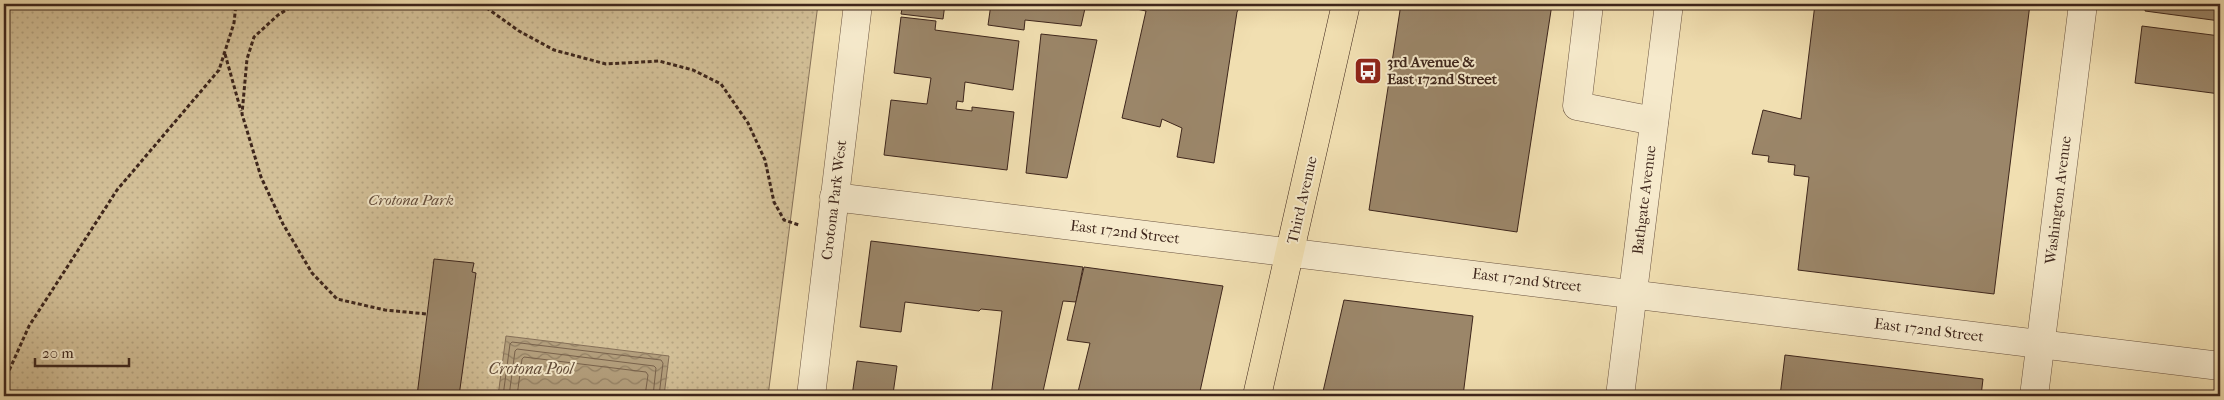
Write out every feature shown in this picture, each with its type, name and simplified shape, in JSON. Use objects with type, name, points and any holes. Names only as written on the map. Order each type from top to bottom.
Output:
[{"type":"main road","name":"Third Avenue","points":[[1257,396],[1346,4]]},
{"type":"street","name":"Crotona Park West","points":[[811,396],[858,4]]},
{"type":"street","name":"Bathgate Avenue","points":[[1620,396],[1669,4]]},
{"type":"street","name":"Washington Avenue","points":[[2034,396],[2083,4]]},
{"type":"street","points":[[1589,5],[1577,106],[1654,121]]},
{"type":"street","name":"East 172nd Street","points":[[834,197],[2220,366]]},
{"type":"path","points":[[4,382],[29,326],[117,190],[219,70],[234,23],[236,4]]},
{"type":"path","points":[[242,114],[247,59],[254,37],[278,15],[296,4]]},
{"type":"path","points":[[481,4],[519,31],[554,50],[606,64],[659,61],[694,70],[721,84],[748,123],[765,160],[777,208],[784,220],[798,225]]},
{"type":"path","points":[[225,52],[261,177],[283,224],[312,274],[337,299],[385,310],[427,314]]},
{"type":"green space","name":"Crotona Park","points":[[4,4],[818,4],[768,396],[4,396]]},
{"type":"water","name":"Crotona Pool","points":[[506,336],[669,356],[664,396],[498,396]]},
{"type":"building","points":[[903,4],[945,4],[943,19],[901,14]]},
{"type":"building","points":[[991,4],[1086,4],[1081,26],[1025,20],[1024,30],[988,25]]},
{"type":"building","points":[[1133,4],[1241,4],[1237,12],[1214,163],[1177,157],[1182,128],[1162,119],[1160,127],[1122,118],[1146,11],[1132,8]]},
{"type":"building","points":[[1401,4],[1552,4],[1517,232],[1369,210]]},
{"type":"building","points":[[1815,4],[2030,4],[1994,294],[1798,270],[1809,177],[1794,175],[1795,165],[1768,162],[1769,156],[1752,154],[1763,110],[1801,119]]},
{"type":"building","points":[[2146,4],[2220,4],[2220,21],[2145,11]]},
{"type":"building","points":[[901,17],[936,21],[935,30],[1019,41],[1013,90],[965,82],[963,102],[957,101],[956,109],[972,111],[972,107],[1014,112],[1007,170],[884,155],[891,100],[927,104],[931,78],[894,73]]},
{"type":"building","points":[[2142,26],[2220,36],[2220,94],[2135,83]]},
{"type":"building","points":[[1041,34],[1097,40],[1067,178],[1026,173]]},
{"type":"building","points":[[871,241],[1083,267],[1076,302],[1063,301],[1042,396],[991,396],[1002,311],[981,309],[979,311],[905,302],[901,332],[860,327]]},
{"type":"building","points":[[434,259],[474,263],[472,272],[476,273],[459,396],[417,396]]},
{"type":"building","points":[[1084,267],[1223,286],[1199,396],[1077,396],[1090,343],[1067,340]]},
{"type":"building","points":[[1344,300],[1473,316],[1463,396],[1322,396]]},
{"type":"building","points":[[1785,355],[1983,379],[1981,396],[1780,396]]},
{"type":"building","points":[[857,361],[897,366],[893,394],[914,396],[852,396]]},
{"type":"place","name":"3rd Avenue & East 172nd Street","points":[[1368,71]]}]
